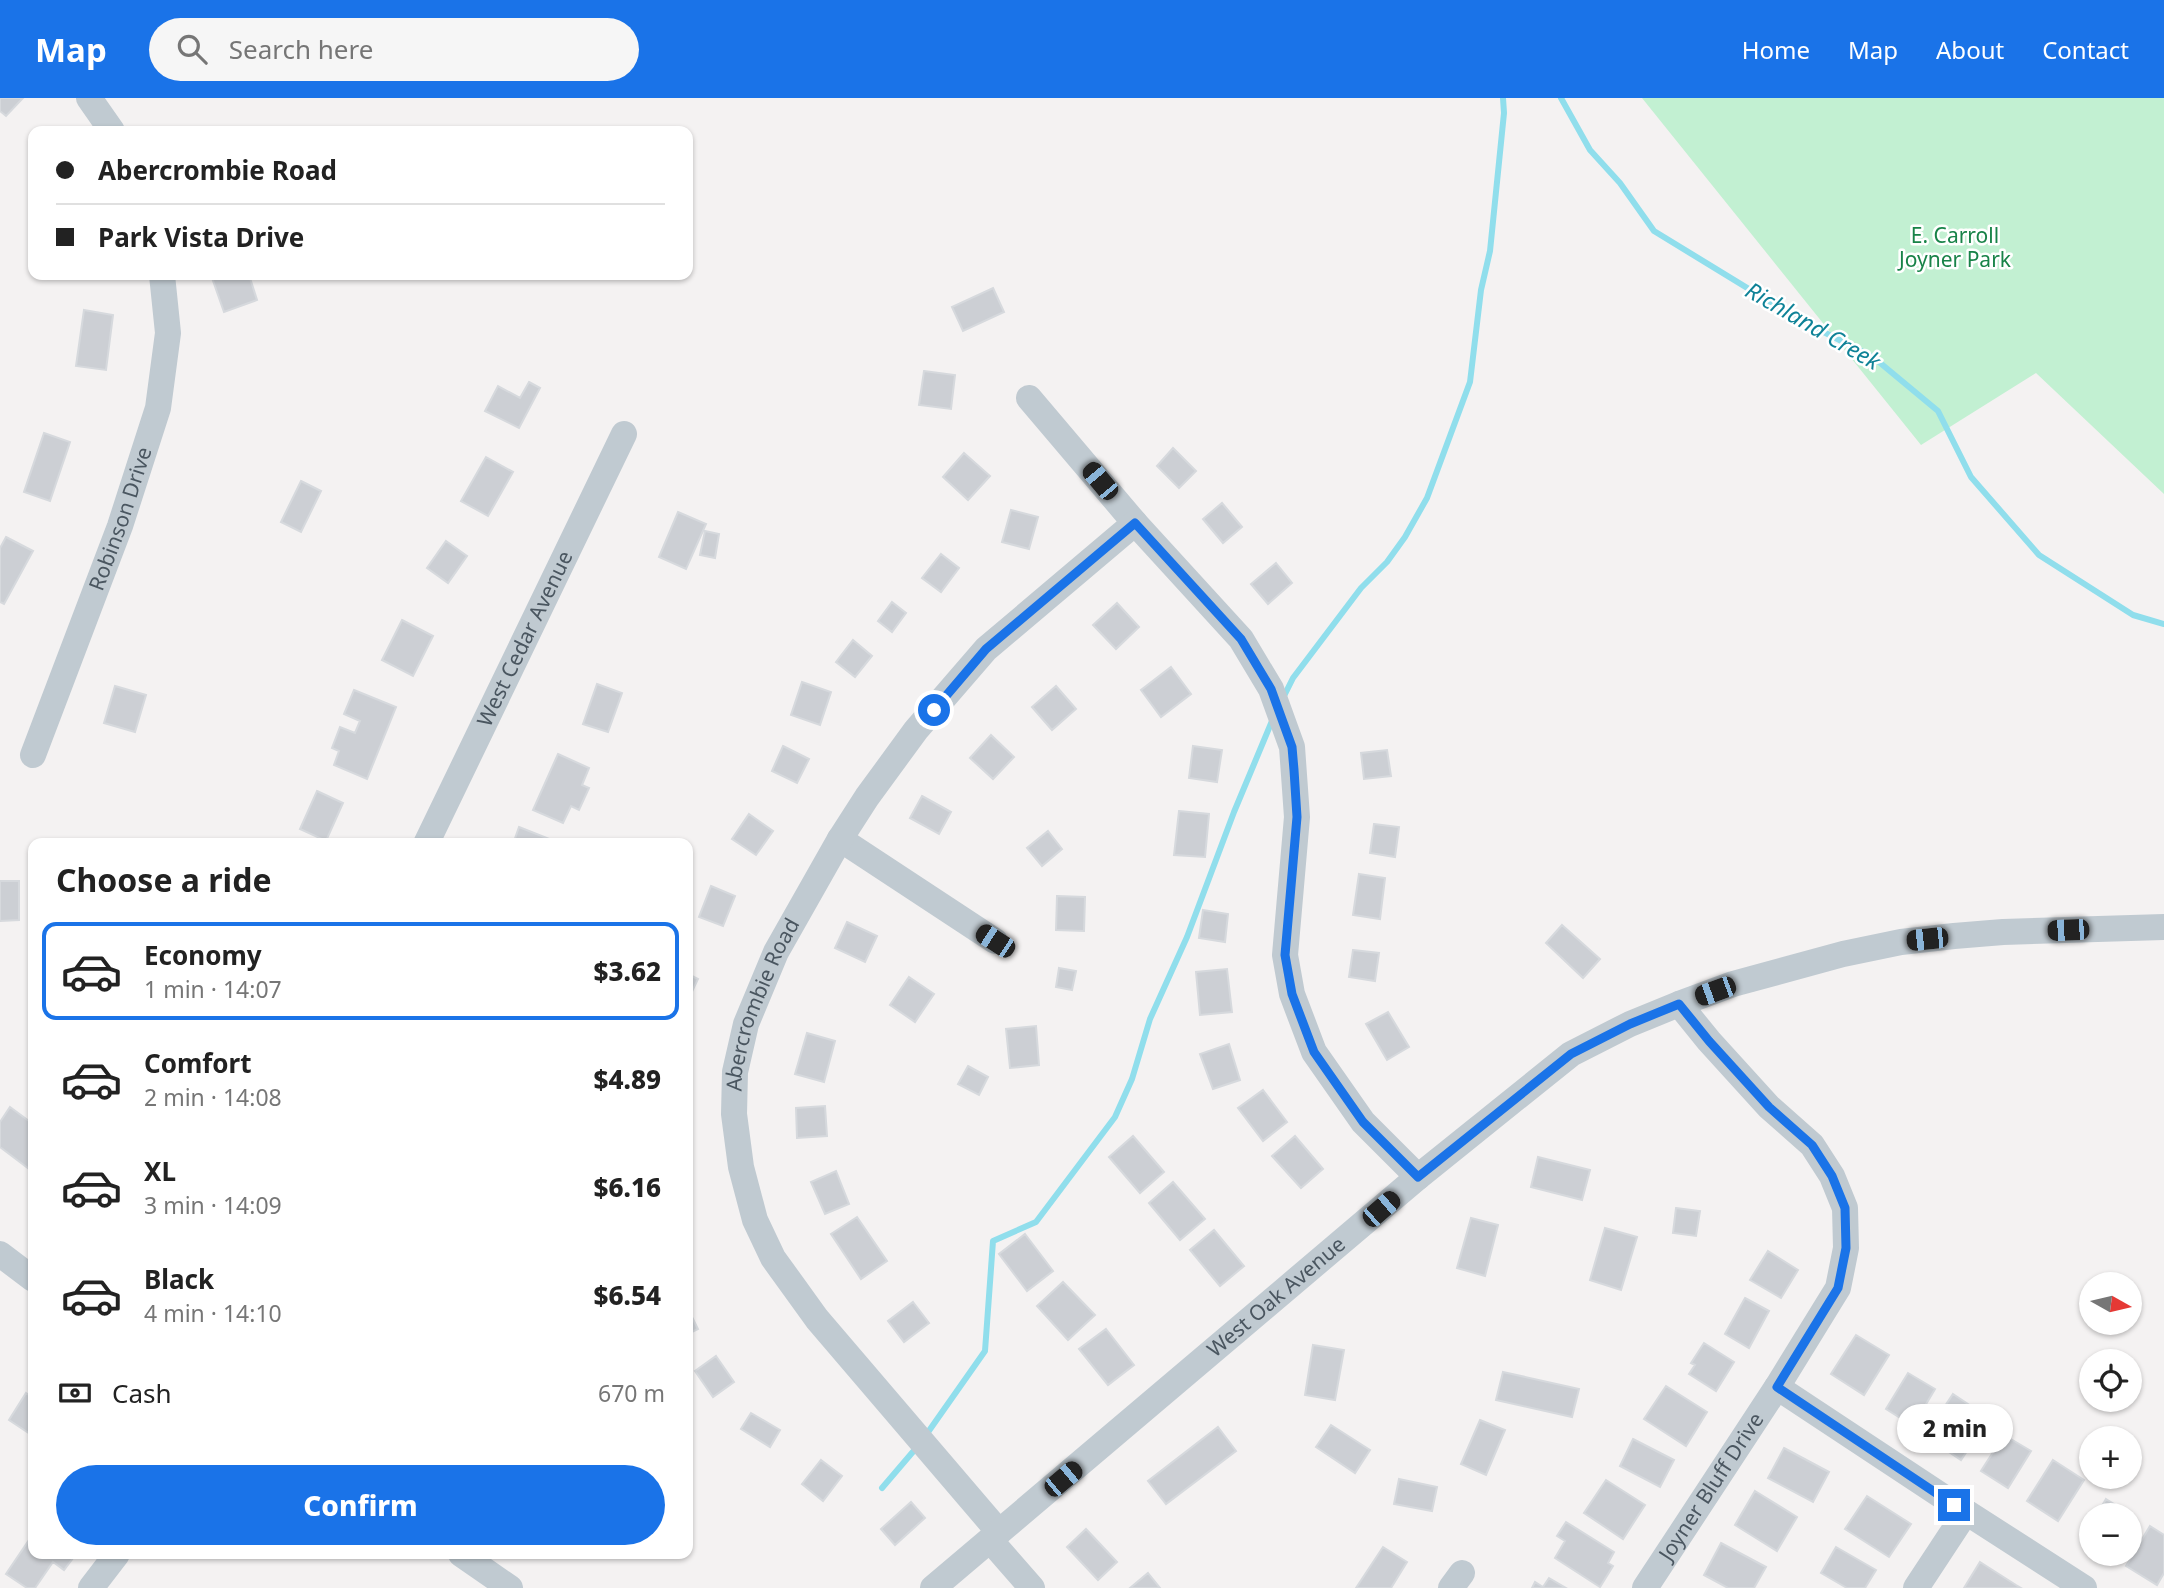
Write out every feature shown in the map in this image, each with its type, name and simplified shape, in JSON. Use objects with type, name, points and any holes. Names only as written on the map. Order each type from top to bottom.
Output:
[{"type":"street","points":[[89,98],[109,126]]},
{"type":"street","name":"Robinson Drive","points":[[33,755],[120,526],[158,408],[167,333],[162,280]]},
{"type":"street","points":[[1029,398],[1135,523],[1241,639],[1271,689],[1292,747],[1297,817],[1285,955],[1292,994],[1314,1052],[1363,1122],[1418,1177]]},
{"type":"street","name":"West Cedar Avenue","points":[[429,838],[624,434]]},
{"type":"street","name":"Abercrombie Road","points":[[1032,1588],[995,1536],[817,1319],[773,1258],[755,1220],[741,1167],[734,1114],[735,1072],[746,1024],[776,952],[867,797],[916,730],[986,649],[1135,523]]},
{"type":"street","points":[[840,839],[995,941]]},
{"type":"street","name":"West Oak Avenue","points":[[933,1588],[1418,1177],[1571,1054],[1630,1024],[1679,1004],[1757,977],[1843,954],[1901,942],[2003,932],[2164,927]]},
{"type":"street","name":"Joyner Bluff Drive","points":[[1645,1588],[1777,1387],[1838,1288],[1846,1248],[1845,1208],[1832,1176],[1812,1145],[1769,1107],[1679,1004]]},
{"type":"street","points":[[0,1254],[28,1275]]},
{"type":"street","points":[[1777,1387],[2084,1588]]},
{"type":"street","points":[[1916,1588],[1966,1513]]},
{"type":"street","points":[[91,1588],[113,1559]]},
{"type":"street","points":[[468,1559],[510,1588]]},
{"type":"green space","name":"E. Carroll Joyner Park","points":[[1642,98],[2164,98],[2164,494],[2036,373],[1921,445]]},
{"type":"building","points":[[0,98],[23,98],[6,116],[0,111]]},
{"type":"building","points":[[213,280],[251,280],[257,300],[224,312]]},
{"type":"building","points":[[993,288],[1004,312],[963,331],[952,307]]},
{"type":"building","points":[[84,310],[113,315],[106,370],[76,366]]},
{"type":"building","points":[[924,371],[955,375],[951,409],[919,405]]},
{"type":"building","points":[[529,382],[540,388],[519,428],[485,411],[498,386],[520,398]]},
{"type":"building","points":[[44,433],[70,442],[50,501],[24,492]]},
{"type":"building","points":[[1173,448],[1196,471],[1179,488],[1157,466]]},
{"type":"building","points":[[964,453],[990,476],[968,500],[943,477]]},
{"type":"building","points":[[486,457],[513,472],[488,516],[461,501]]},
{"type":"building","points":[[301,481],[321,491],[301,532],[281,522]]},
{"type":"building","points":[[1222,503],[1242,527],[1223,543],[1203,519]]},
{"type":"building","points":[[1011,510],[1038,517],[1029,549],[1002,542]]},
{"type":"building","points":[[678,512],[706,524],[686,569],[659,557]]},
{"type":"building","points":[[705,531],[719,534],[715,558],[700,555]]},
{"type":"building","points":[[6,537],[33,551],[4,604],[0,602],[0,548]]},
{"type":"building","points":[[446,541],[467,556],[448,583],[427,568]]},
{"type":"building","points":[[941,554],[959,568],[941,592],[922,578]]},
{"type":"building","points":[[1276,563],[1292,583],[1268,604],[1251,584]]},
{"type":"building","points":[[892,602],[906,613],[892,632],[878,621]]},
{"type":"building","points":[[1117,603],[1139,627],[1116,649],[1093,625]]},
{"type":"building","points":[[402,620],[433,636],[413,676],[382,660]]},
{"type":"building","points":[[853,640],[872,656],[855,677],[836,662]]},
{"type":"building","points":[[1171,667],[1191,694],[1161,717],[1141,690]]},
{"type":"building","points":[[802,682],[831,692],[820,725],[791,715]]},
{"type":"building","points":[[597,684],[622,693],[608,732],[583,724]]},
{"type":"building","points":[[115,686],[146,695],[135,732],[104,723]]},
{"type":"building","points":[[1056,686],[1076,709],[1052,730],[1032,707]]},
{"type":"building","points":[[354,690],[396,707],[367,779],[334,765],[339,751],[332,748],[340,727],[355,733],[360,721],[344,714]]},
{"type":"building","points":[[991,735],[1014,757],[993,779],[970,758]]},
{"type":"building","points":[[783,746],[809,759],[797,783],[772,771]]},
{"type":"building","points":[[1193,746],[1222,750],[1217,782],[1189,778]]},
{"type":"building","points":[[1387,750],[1391,776],[1364,779],[1361,753]]},
{"type":"building","points":[[558,754],[589,768],[582,785],[589,788],[579,810],[571,806],[563,823],[533,810]]},
{"type":"building","points":[[317,791],[343,803],[327,838],[320,838],[300,829]]},
{"type":"building","points":[[922,796],[951,812],[939,834],[910,818]]},
{"type":"building","points":[[1179,811],[1209,814],[1205,857],[1174,855]]},
{"type":"building","points":[[749,814],[773,831],[756,855],[732,839]]},
{"type":"building","points":[[1374,824],[1399,827],[1395,857],[1370,853]]},
{"type":"building","points":[[519,827],[547,838],[515,838]]},
{"type":"building","points":[[1048,831],[1062,849],[1042,866],[1027,848]]},
{"type":"building","points":[[1359,874],[1385,878],[1380,919],[1353,915]]},
{"type":"building","points":[[0,881],[19,881],[19,920],[0,921]]},
{"type":"building","points":[[711,886],[735,896],[723,926],[699,917]]},
{"type":"building","points":[[1057,896],[1085,897],[1084,931],[1056,930]]},
{"type":"building","points":[[1203,910],[1228,914],[1225,942],[1199,938]]},
{"type":"building","points":[[847,922],[877,936],[865,962],[835,948]]},
{"type":"building","points":[[1562,925],[1600,959],[1583,978],[1546,943]]},
{"type":"building","points":[[1353,950],[1379,953],[1375,981],[1349,977]]},
{"type":"building","points":[[1059,968],[1076,971],[1072,990],[1056,987]]},
{"type":"building","points":[[1227,969],[1232,1012],[1200,1015],[1196,972]]},
{"type":"building","points":[[693,976],[698,979],[693,990]]},
{"type":"building","points":[[909,977],[934,994],[915,1022],[890,1005]]},
{"type":"building","points":[[1388,1012],[1409,1047],[1387,1060],[1366,1024]]},
{"type":"building","points":[[1036,1026],[1039,1065],[1010,1068],[1006,1029]]},
{"type":"building","points":[[807,1033],[835,1041],[824,1082],[795,1074]]},
{"type":"building","points":[[1229,1044],[1240,1080],[1213,1089],[1200,1054]]},
{"type":"building","points":[[968,1066],[988,1077],[979,1095],[958,1084]]},
{"type":"building","points":[[1263,1090],[1287,1122],[1263,1141],[1238,1108]]},
{"type":"building","points":[[825,1106],[827,1136],[797,1138],[796,1108]]},
{"type":"building","points":[[10,1107],[28,1120],[28,1168],[0,1147],[0,1122]]},
{"type":"building","points":[[1133,1136],[1164,1172],[1140,1193],[1109,1157]]},
{"type":"building","points":[[1295,1136],[1323,1169],[1301,1188],[1272,1156]]},
{"type":"building","points":[[1538,1157],[1590,1170],[1582,1200],[1531,1187]]},
{"type":"building","points":[[836,1171],[849,1204],[825,1214],[811,1182]]},
{"type":"building","points":[[1173,1182],[1205,1219],[1180,1240],[1149,1203]]},
{"type":"building","points":[[1676,1208],[1700,1211],[1696,1236],[1673,1233]]},
{"type":"building","points":[[857,1217],[887,1261],[861,1279],[831,1234]]},
{"type":"building","points":[[1471,1218],[1498,1225],[1485,1276],[1457,1268]]},
{"type":"building","points":[[1605,1228],[1637,1237],[1621,1290],[1590,1280]]},
{"type":"building","points":[[1214,1230],[1244,1266],[1220,1286],[1190,1250]]},
{"type":"building","points":[[1025,1234],[1053,1271],[1027,1291],[999,1254]]},
{"type":"building","points":[[1768,1251],[1798,1270],[1781,1298],[1750,1280]]},
{"type":"building","points":[[1063,1282],[1095,1315],[1068,1340],[1037,1306]]},
{"type":"building","points":[[1745,1298],[1769,1311],[1749,1348],[1725,1334]]},
{"type":"building","points":[[913,1302],[929,1323],[904,1342],[888,1321]]},
{"type":"building","points":[[693,1319],[698,1329],[693,1332]]},
{"type":"building","points":[[1106,1329],[1134,1365],[1108,1385],[1079,1349]]},
{"type":"building","points":[[1856,1335],[1889,1355],[1864,1395],[1831,1374]]},
{"type":"building","points":[[1704,1343],[1734,1362],[1716,1391],[1689,1374],[1695,1365],[1691,1363]]},
{"type":"building","points":[[1313,1345],[1344,1350],[1335,1400],[1305,1395]]},
{"type":"building","points":[[716,1356],[734,1382],[713,1397],[695,1371]]},
{"type":"building","points":[[1503,1372],[1579,1389],[1572,1417],[1496,1400]]},
{"type":"building","points":[[1908,1373],[1935,1389],[1913,1426],[1886,1409]]},
{"type":"building","points":[[1666,1386],[1707,1412],[1686,1446],[1644,1419]]},
{"type":"building","points":[[26,1393],[28,1433],[9,1420]]},
{"type":"building","points":[[1953,1394],[1989,1418],[1961,1460],[1925,1436]]},
{"type":"building","points":[[751,1413],[780,1430],[770,1447],[741,1429]]},
{"type":"building","points":[[1480,1420],[1505,1430],[1486,1475],[1461,1464]]},
{"type":"building","points":[[1331,1425],[1370,1450],[1355,1473],[1316,1447]]},
{"type":"building","points":[[1218,1427],[1236,1451],[1166,1504],[1148,1481]]},
{"type":"building","points":[[2004,1435],[2031,1451],[2008,1488],[1981,1471]]},
{"type":"building","points":[[1633,1439],[1674,1460],[1660,1487],[1620,1466]]},
{"type":"building","points":[[1784,1448],[1829,1472],[1813,1502],[1768,1478]]},
{"type":"building","points":[[821,1460],[842,1476],[823,1501],[802,1484]]},
{"type":"building","points":[[2053,1460],[2079,1477],[2079,1488],[2058,1521],[2027,1501]]},
{"type":"building","points":[[1399,1479],[1437,1487],[1432,1511],[1394,1504]]},
{"type":"building","points":[[1606,1480],[1645,1505],[1623,1539],[1584,1513]]},
{"type":"building","points":[[1755,1491],[1797,1517],[1777,1551],[1735,1525]]},
{"type":"building","points":[[1867,1496],[1911,1524],[1889,1557],[1845,1529]]},
{"type":"building","points":[[911,1502],[925,1518],[895,1545],[881,1529]]},
{"type":"building","points":[[1566,1522],[1614,1552],[1608,1563],[1613,1566],[1600,1587],[1555,1558],[1565,1541],[1557,1536]]},
{"type":"building","points":[[2150,1526],[2164,1535],[2164,1573],[2157,1585],[2126,1566],[2142,1566],[2142,1539]]},
{"type":"building","points":[[1086,1529],[1117,1562],[1098,1580],[1067,1547]]},
{"type":"building","points":[[28,1541],[28,1559],[72,1559],[64,1570],[53,1562],[35,1588],[27,1588],[6,1574]]},
{"type":"building","points":[[1721,1543],[1766,1567],[1754,1588],[1728,1588],[1704,1575]]},
{"type":"building","points":[[1383,1547],[1407,1562],[1391,1588],[1356,1588]]},
{"type":"building","points":[[1836,1547],[1876,1570],[1865,1588],[1847,1588],[1821,1573]]},
{"type":"building","points":[[1980,1562],[2016,1585],[2021,1588],[1964,1588]]},
{"type":"building","points":[[1148,1573],[1160,1588],[1130,1588]]},
{"type":"building","points":[[1549,1578],[1566,1588],[1532,1588],[1535,1582],[1543,1587]]},
{"type":"waterway","points":[[1283,698],[1293,678],[1361,588],[1387,562],[1405,537],[1427,498],[1470,382],[1481,290],[1490,251],[1504,113],[1503,98]]},
{"type":"waterway","name":"Richland Creek","points":[[1561,98],[1590,150],[1620,183],[1654,231],[1798,319],[1873,357],[1938,411],[1971,477],[2039,555],[2133,615],[2164,624]]},
{"type":"waterway","points":[[926,1435],[985,1351],[993,1241],[1036,1222],[1115,1117],[1132,1079],[1150,1019],[1187,937],[1272,721]]},
{"type":"waterway","points":[[882,1488],[917,1447]]},
{"type":"route","points":[[934,710],[986,649],[1135,523],[1241,639],[1271,689],[1292,747],[1294,770],[1297,817],[1285,955],[1292,994],[1314,1052],[1363,1122],[1418,1177],[1571,1054],[1630,1024],[1679,1004],[1769,1107],[1812,1145],[1832,1176],[1845,1208],[1846,1248],[1838,1288],[1777,1387],[1954,1505]]}]
